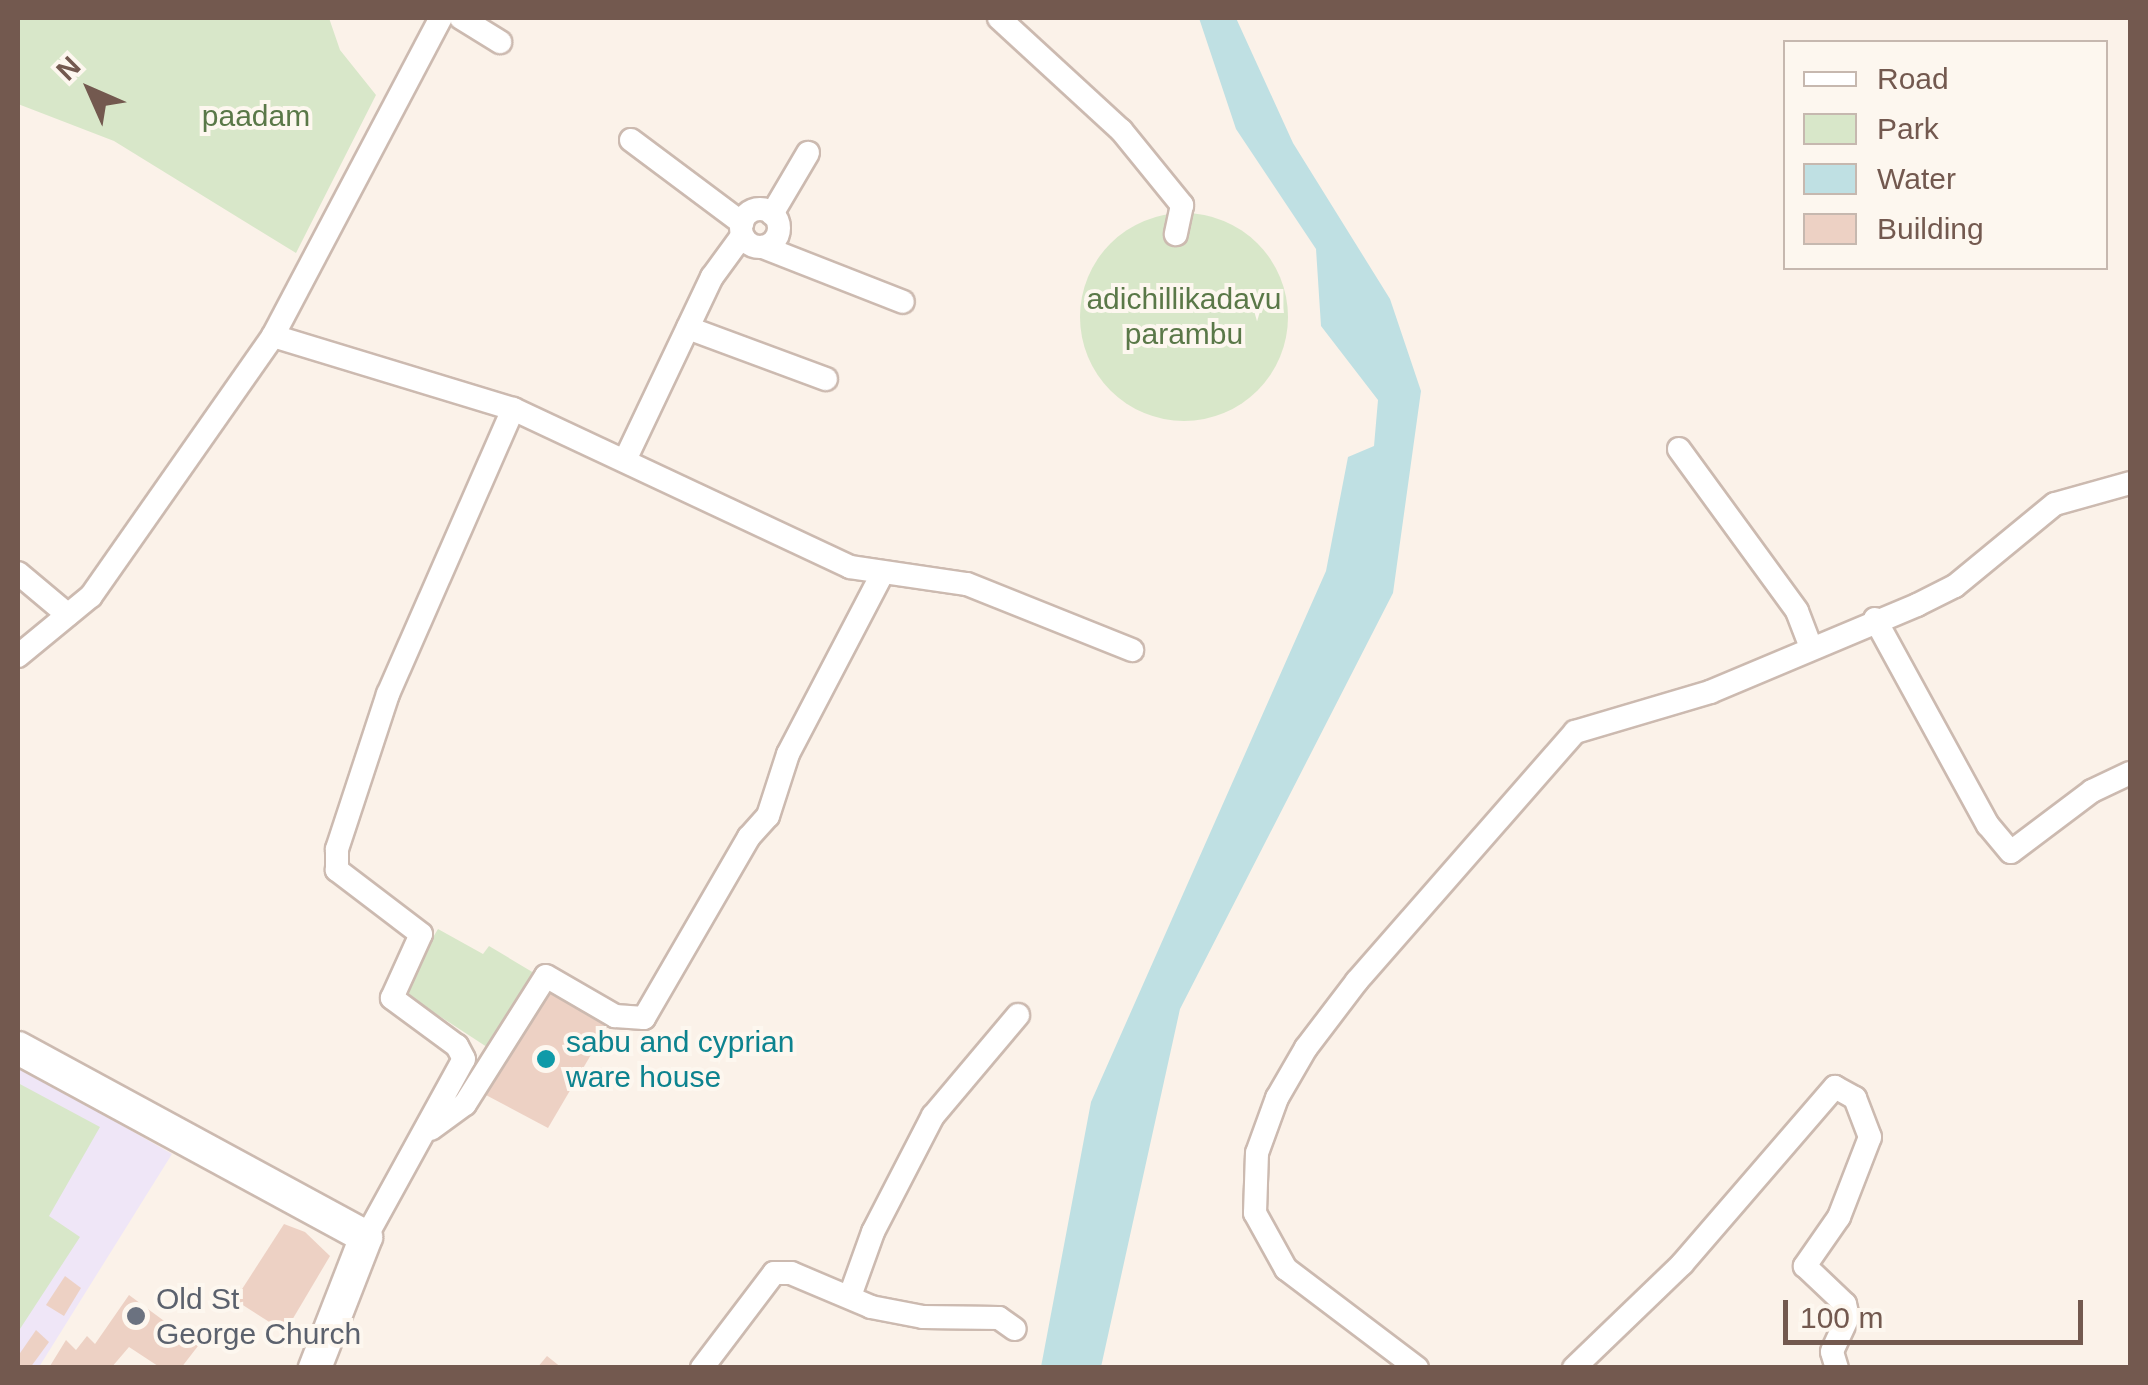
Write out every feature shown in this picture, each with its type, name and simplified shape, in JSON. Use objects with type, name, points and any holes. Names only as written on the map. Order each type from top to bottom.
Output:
[{"type":"main road","points":[[18,1048],[366,1236],[315,1368]]},
{"type":"street","points":[[18,656],[68,615],[132,542],[274,336],[441,18]]},
{"type":"street","points":[[460,18],[500,42]]},
{"type":"street","points":[[999,18],[1121,130],[1158,175],[1182,205],[1176,234]]},
{"type":"street","points":[[631,140],[749,236],[903,302]]},
{"type":"street","points":[[749,236],[778,237],[772,214],[808,153]]},
{"type":"street","points":[[625,460],[688,328],[749,236]]},
{"type":"street","points":[[688,328],[826,379]]},
{"type":"street","points":[[274,336],[513,409],[850,567],[967,584],[1132,650]]},
{"type":"street","points":[[366,1236],[464,1060],[457,1046],[392,998],[421,934],[337,870],[337,849],[388,694],[513,409]]},
{"type":"street","points":[[1680,448],[1797,612],[1810,647]]},
{"type":"street","points":[[1417,1368],[1314,1295],[1268,1244],[1252,1179],[1277,1098],[1306,1048],[1357,982],[1576,732],[1651,714],[1954,586],[2055,504],[2130,484]]},
{"type":"street","points":[[18,573],[68,615]]},
{"type":"street","points":[[424,1134],[465,1104],[546,976],[615,1016],[644,1018],[721,894],[749,837],[768,816],[788,754],[882,574]]},
{"type":"street","points":[[1874,618],[1988,825],[2010,852],[2092,791],[2130,773]]},
{"type":"street","points":[[850,1296],[874,1232],[934,1116],[1018,1015]]},
{"type":"street","points":[[1574,1368],[1682,1264],[1834,1087],[1856,1098],[1870,1137],[1839,1217],[1806,1266],[1845,1304],[1848,1317],[1832,1352],[1837,1368]]},
{"type":"street","points":[[702,1368],[774,1273],[924,1318],[1000,1318],[1015,1329]]},
{"type":"shaded area","points":[[18,1066],[172,1154],[39,1367],[18,1367]]},
{"type":"green space","name":"paadam","points":[[18,18],[329,18],[340,50],[376,95],[296,253],[114,141],[18,104]]},
{"type":"green space","name":"adichillikadavu parambu","points":[[1184,213],[1224,221],[1258,243],[1280,277],[1288,317],[1280,357],[1258,391],[1224,413],[1184,421],[1144,413],[1110,391],[1088,357],[1080,317],[1088,277],[1110,243],[1144,221]]},
{"type":"green space","points":[[438,929],[483,954],[489,946],[534,973],[490,1049],[401,991]]},
{"type":"green space","points":[[18,1083],[100,1127],[49,1216],[80,1237],[18,1332]]},
{"type":"water","points":[[1199,18],[1236,18],[1293,143],[1390,299],[1421,391],[1393,593],[1180,1009],[1101,1367],[1041,1367],[1091,1102],[1326,571],[1348,457],[1374,446],[1378,400],[1321,326],[1316,249],[1236,129]]},
{"type":"building","name":"sabu and cyprian ware house","points":[[548,986],[609,1024],[548,1128],[484,1094]]},
{"type":"building","points":[[284,1224],[305,1232],[330,1256],[285,1332],[235,1300]]},
{"type":"building","points":[[65,1276],[81,1288],[64,1316],[46,1305]]},
{"type":"building","name":"Old St George Church","points":[[129,1295],[198,1346],[181,1368],[161,1368],[129,1347],[111,1368],[50,1366],[66,1340],[76,1350],[87,1336],[95,1344]]},
{"type":"building","points":[[36,1330],[49,1342],[30,1368],[18,1368],[18,1356]]},
{"type":"building","points":[[547,1356],[562,1368],[537,1368]]},
{"type":"place","name":"sabu and cyprian ware house","points":[[546,1059]]},
{"type":"place","name":"Old St George Church","points":[[136,1316]]}]
